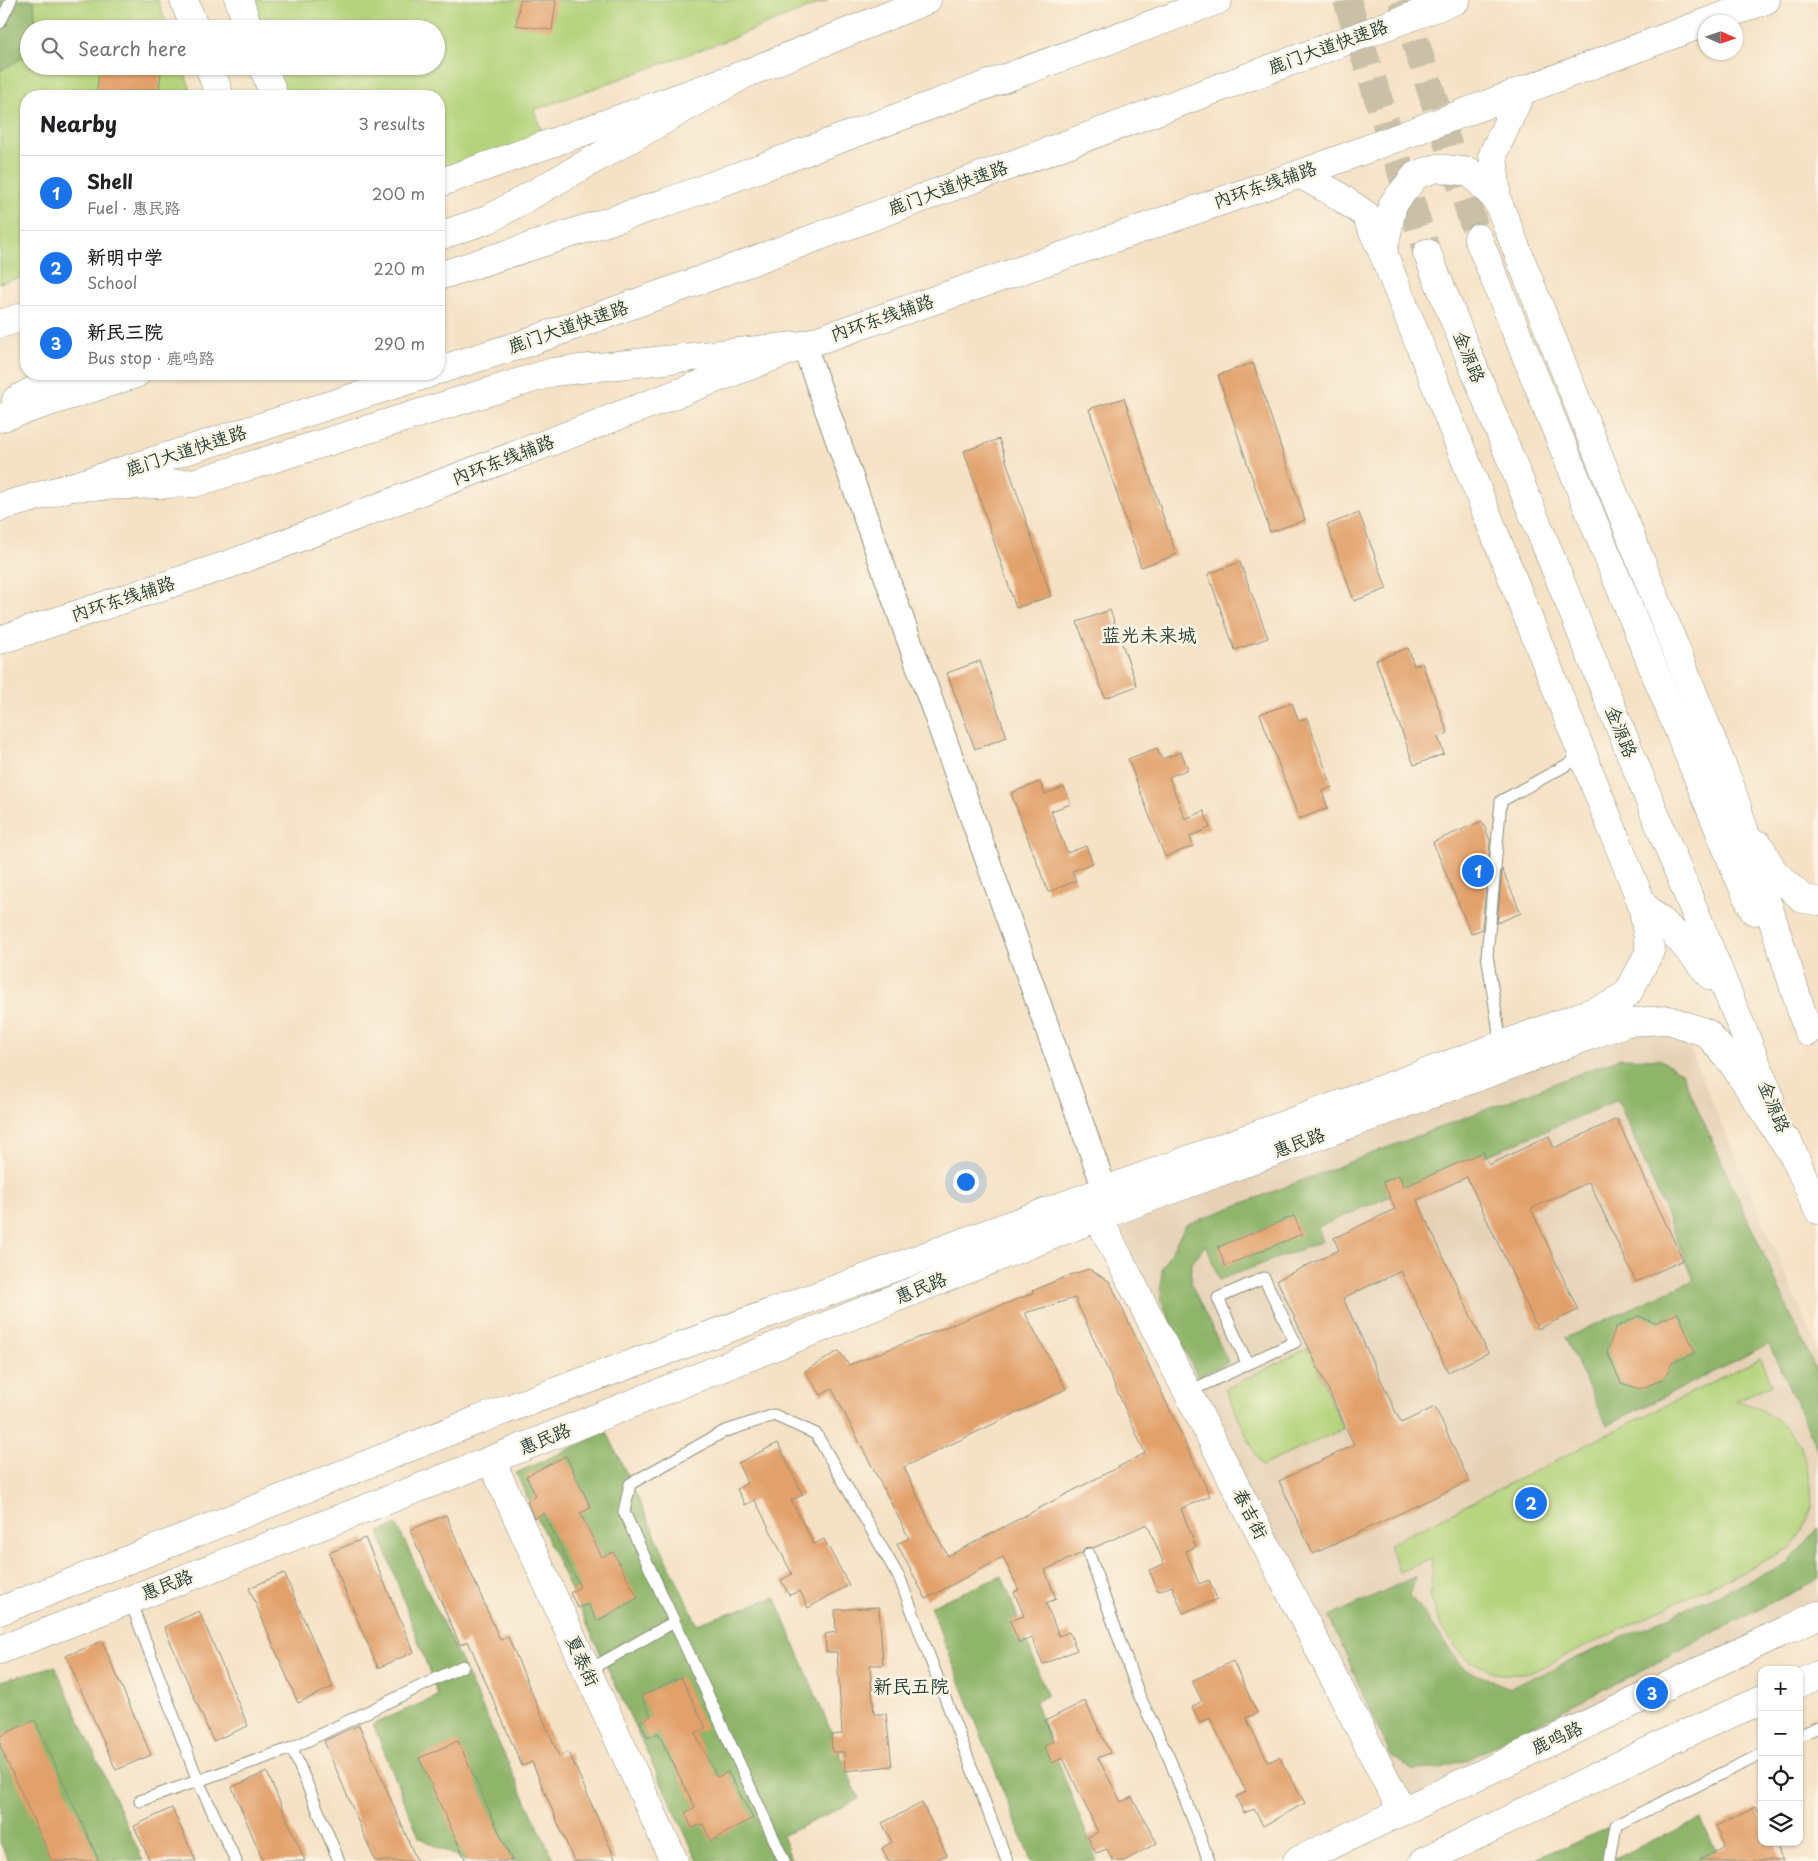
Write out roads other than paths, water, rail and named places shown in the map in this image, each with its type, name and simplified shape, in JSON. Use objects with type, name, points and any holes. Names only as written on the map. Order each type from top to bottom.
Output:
[{"type":"main road","points":[[184,0],[192,20]]},
{"type":"main road","points":[[239,0],[247,20]]},
{"type":"main road","points":[[445,181],[745,74],[926,0]]},
{"type":"main road","points":[[445,274],[662,204],[1218,0]]},
{"type":"main road","name":"鹿门大道快速路","points":[[445,368],[522,344],[720,273],[1456,0]]},
{"type":"main road","name":"内环东线辅路","points":[[0,640],[230,564],[804,345],[1300,174],[1766,0]]},
{"type":"main road","points":[[445,234],[489,219],[745,74]]},
{"type":"main road","points":[[212,75],[218,90]]},
{"type":"main road","points":[[266,75],[272,90]]},
{"type":"main road","points":[[1522,91],[1493,154],[1497,200],[1724,770],[1815,1034]]},
{"type":"main road","points":[[1383,254],[1393,204],[1416,175],[1437,168],[1470,172],[1497,200]]},
{"type":"main road","points":[[1300,174],[1334,193],[1365,214],[1383,254],[1642,904],[1674,933],[1728,996]]},
{"type":"main road","points":[[1478,238],[1735,869],[1815,1034]]},
{"type":"main road","name":"金源路","points":[[1427,253],[1728,996],[1818,1210]]},
{"type":"main road","points":[[0,324],[20,318]]},
{"type":"main road","points":[[71,487],[194,483],[553,372],[804,345]]},
{"type":"main road","points":[[0,409],[52,380]]},
{"type":"main road","points":[[0,418],[117,380]]},
{"type":"main road","name":"鹿门大道快速路","points":[[0,507],[71,487],[409,380]]},
{"type":"main road","points":[[1735,802],[1773,871],[1803,899],[1818,901]]},
{"type":"main road","name":"惠民路","points":[[0,1611],[478,1420],[1611,1005],[1628,993],[1650,951],[1642,904]]},
{"type":"main road","name":"惠民路","points":[[0,1650],[491,1460],[1098,1218],[1627,1022],[1669,1020],[1707,1033],[1732,1061],[1795,1158]]},
{"type":"main road","name":"春吉街","points":[[1098,1218],[1402,1811]]},
{"type":"main road","name":"夏泰街","points":[[491,1460],[669,1858]]},
{"type":"main road","name":"鹿鸣路","points":[[1297,1861],[1818,1615]]},
{"type":"main road","points":[[1803,1682],[1818,1675]]},
{"type":"main road","points":[[1432,1859],[1669,1741],[1758,1702]]},
{"type":"street","points":[[804,345],[1105,1190]]},
{"type":"lane","points":[[0,24],[11,0]]},
{"type":"lane","points":[[1501,1045],[1488,955],[1501,801],[1583,756]]},
{"type":"lane","points":[[1188,1392],[1295,1342],[1264,1278],[1218,1298],[1247,1363]]},
{"type":"lane","points":[[784,1861],[624,1512],[630,1484],[723,1432],[774,1415],[816,1434],[900,1579],[1007,1861]]},
{"type":"lane","points":[[1089,1554],[1139,1695],[1170,1760],[1209,1861]]},
{"type":"lane","points":[[130,1600],[198,1781],[236,1861]]},
{"type":"lane","points":[[587,1671],[674,1622]]},
{"type":"lane","points":[[140,1801],[292,1748],[463,1666]]},
{"type":"lane","points":[[1803,1734],[1818,1727]]},
{"type":"lane","points":[[292,1748],[339,1861]]},
{"type":"lane","points":[[1610,1861],[1616,1825],[1758,1756]]},
{"type":"tunnel","points":[[1347,0],[1427,253]]},
{"type":"tunnel","points":[[1402,0],[1478,238]]},
{"type":"place","name":"Shell","points":[[1478,871]]},
{"type":"place","name":"新明中学","points":[[1531,1503]]},
{"type":"place","name":"新民三院","points":[[1652,1693]]},
{"type":"district","name":"蓝光未来城","points":[[1149,635]]},
{"type":"district","name":"新民五院","points":[[911,1686]]}]
